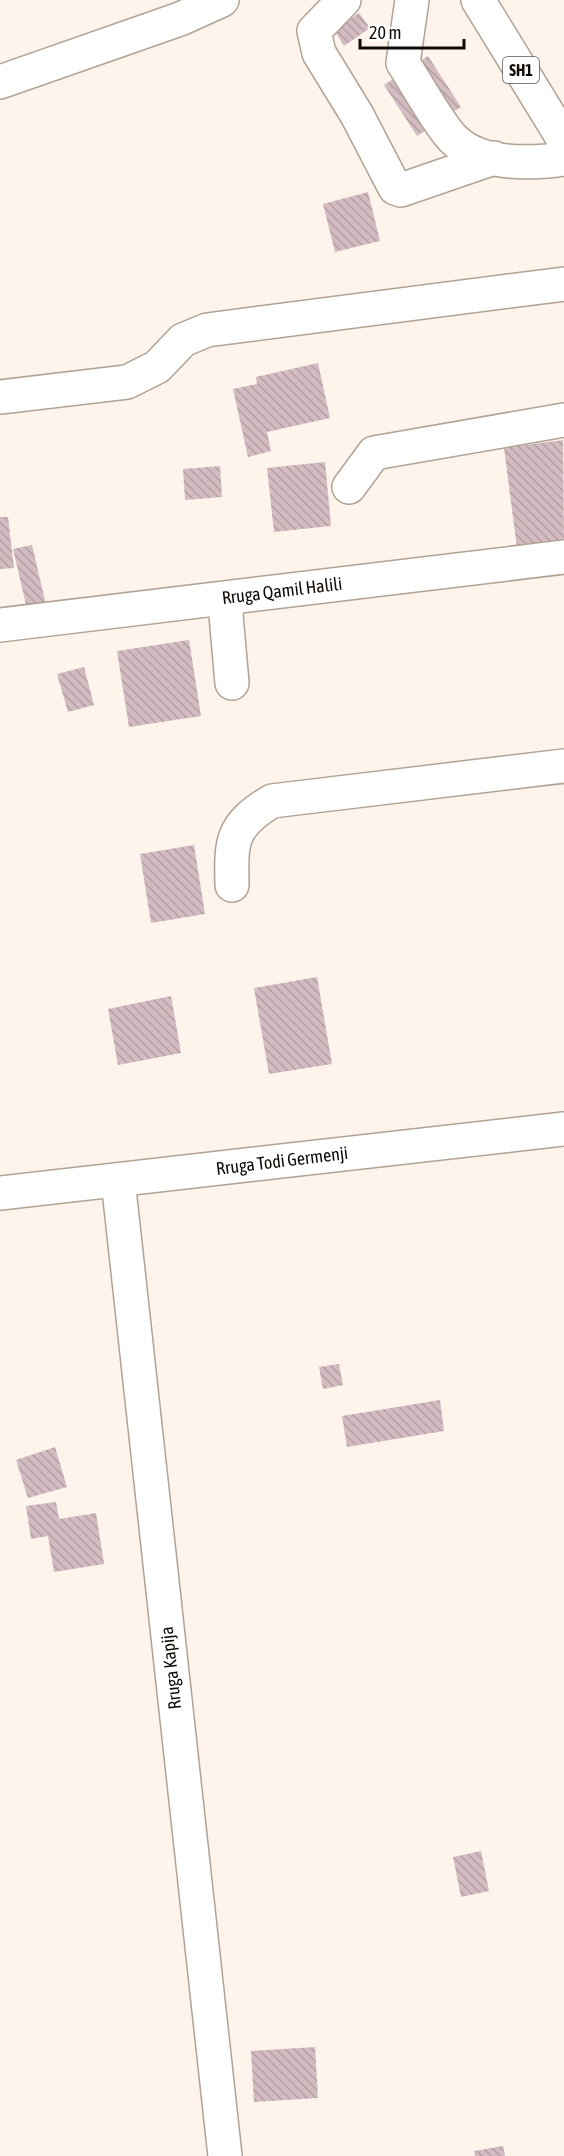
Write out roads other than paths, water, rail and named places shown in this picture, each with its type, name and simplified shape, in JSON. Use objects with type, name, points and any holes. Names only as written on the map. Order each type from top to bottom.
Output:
[{"type":"street","points":[[0,82],[180,19],[222,0]]},
{"type":"street","points":[[344,0],[314,31],[320,53],[357,115],[395,188],[401,190],[494,158]]},
{"type":"street","points":[[412,0],[403,63],[449,134],[467,149],[494,158],[530,163],[564,159]]},
{"type":"street","name":"SH1","points":[[478,0],[564,140]]},
{"type":"street","points":[[0,397],[128,382],[157,367],[183,340],[207,330],[564,284]]},
{"type":"street","points":[[349,487],[374,453],[564,420]]},
{"type":"street","name":"Rruga Qamil Halili","points":[[0,625],[564,557]]},
{"type":"street","points":[[228,598],[226,615],[232,683]]},
{"type":"street","points":[[232,885],[231,846],[242,825],[272,801],[564,766]]},
{"type":"street","name":"Rruga Todi Germenji","points":[[0,1193],[564,1129]]},
{"type":"street","name":"Rruga Kapija","points":[[118,1180],[225,2156]]}]
